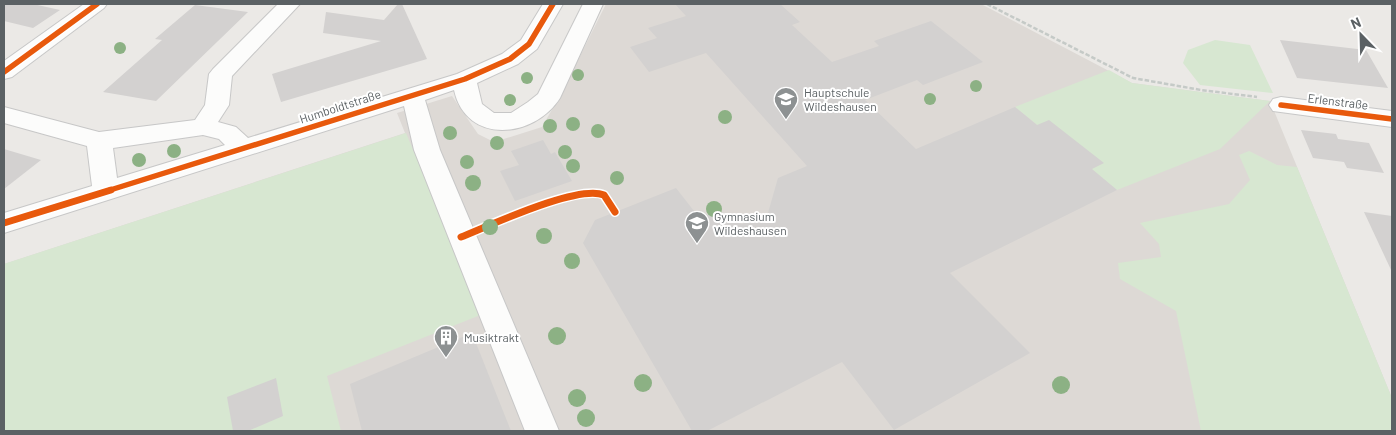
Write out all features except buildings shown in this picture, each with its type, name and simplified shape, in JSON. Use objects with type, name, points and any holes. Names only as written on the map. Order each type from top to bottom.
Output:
[{"type":"street","points":[[4,72],[97,4]]},
{"type":"street","points":[[203,127],[217,105],[221,74],[290,4]]},
{"type":"street","name":"Humboldtstraße","points":[[4,223],[465,79],[510,60],[529,44],[553,4]]},
{"type":"street","points":[[465,79],[464,90],[470,107],[478,115],[491,122],[515,120],[535,110],[548,98],[593,4]]},
{"type":"street","points":[[411,96],[430,158],[542,431]]},
{"type":"street","name":"Erlenstraße","points":[[1281,105],[1392,119]]},
{"type":"street","points":[[4,115],[99,141],[203,127],[227,133],[245,149]]},
{"type":"street","points":[[99,141],[106,191]]},
{"type":"path","points":[[987,4],[1133,78],[1201,90],[1269,98],[1281,105]]},
{"type":"shaded area","name":"Gymnasium Wildeshausen","points":[[606,4],[981,4],[1132,83],[1270,101],[1392,398],[1392,431],[4,431],[4,264],[405,133],[397,113],[452,96],[478,134],[494,142],[542,127],[562,92]]},
{"type":"green space","points":[[1215,40],[1250,45],[1273,93],[1200,85],[1183,63],[1188,50]]},
{"type":"green space","points":[[1109,70],[1132,83],[1270,101],[1220,149],[1117,190],[1015,107]]},
{"type":"green space","points":[[406,133],[483,314],[327,376],[341,431],[4,431],[4,264]]},
{"type":"green space","points":[[1249,151],[1277,165],[1297,167],[1392,398],[1392,431],[1201,431],[1176,311],[1120,279],[1118,263],[1161,257],[1159,244],[1140,223],[1229,204],[1250,180],[1239,155]]},
{"type":"cycle path","points":[[4,72],[97,4]]},
{"type":"cycle path","points":[[4,223],[465,79],[510,59],[529,44],[553,4]]},
{"type":"cycle path","points":[[1281,105],[1392,119]]},
{"type":"cycle path","points":[[461,237],[533,208],[575,195],[602,194],[610,202],[615,212]]},
{"type":"place","name":"Hauptschule Wildeshausen","points":[[786,120]]},
{"type":"place","name":"Gymnasium Wildeshausen","points":[[697,244]]},
{"type":"place","name":"Musiktrakt","points":[[446,358]]}]
